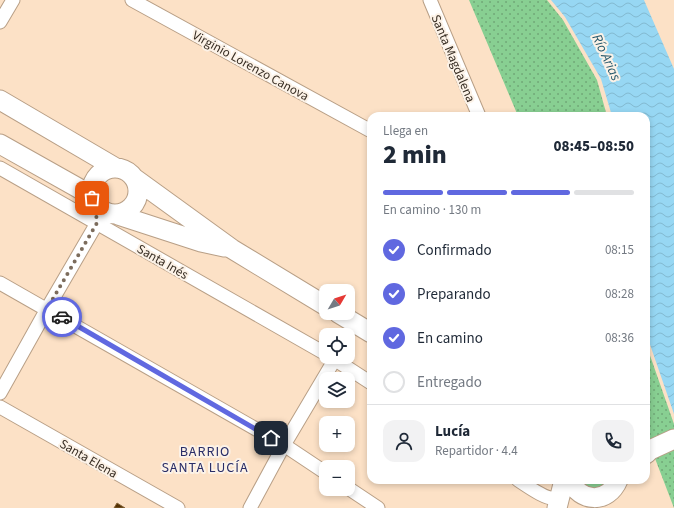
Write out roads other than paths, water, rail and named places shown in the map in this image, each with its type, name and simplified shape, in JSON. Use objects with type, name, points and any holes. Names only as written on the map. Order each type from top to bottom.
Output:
[{"type":"main road","points":[[0,100],[116,168]]},
{"type":"main road","points":[[0,144],[80,189],[102,211],[201,242],[232,249]]},
{"type":"main road","points":[[102,211],[91,190],[92,183],[96,176],[102,171],[109,168],[123,169],[232,249],[319,302]]},
{"type":"main road","points":[[102,211],[129,210],[136,201],[138,193],[138,185],[134,178]]},
{"type":"main road","points":[[350,320],[367,331]]},
{"type":"main road","points":[[565,487],[591,498],[602,497],[614,488]]},
{"type":"street","points":[[0,22],[13,0]]},
{"type":"street","name":"Virginio Lorenzo Canova","points":[[132,0],[367,129]]},
{"type":"street","name":"Santa Magdalena","points":[[430,0],[477,112]]},
{"type":"street","name":"Santa Inés","points":[[0,168],[102,211],[319,349]]},
{"type":"street","points":[[0,393],[102,211]]},
{"type":"street","points":[[0,283],[284,445],[319,468]]},
{"type":"street","points":[[250,508],[327,364]]},
{"type":"street","name":"Santa Inés","points":[[342,364],[367,380]]},
{"type":"street","name":"Santa Elena","points":[[0,407],[178,508]]},
{"type":"street","points":[[524,484],[542,499],[547,508]]},
{"type":"street","points":[[531,489],[549,498],[555,498],[565,487]]},
{"type":"street","points":[[355,493],[378,508]]},
{"type":"water","name":"Río Arias","points":[[551,0],[644,0],[674,69],[674,414],[650,345],[650,112],[611,112],[601,79],[565,17]]},
{"type":"district","name":"BARRIO SANTA LUCÍA","points":[[205,460]]}]
